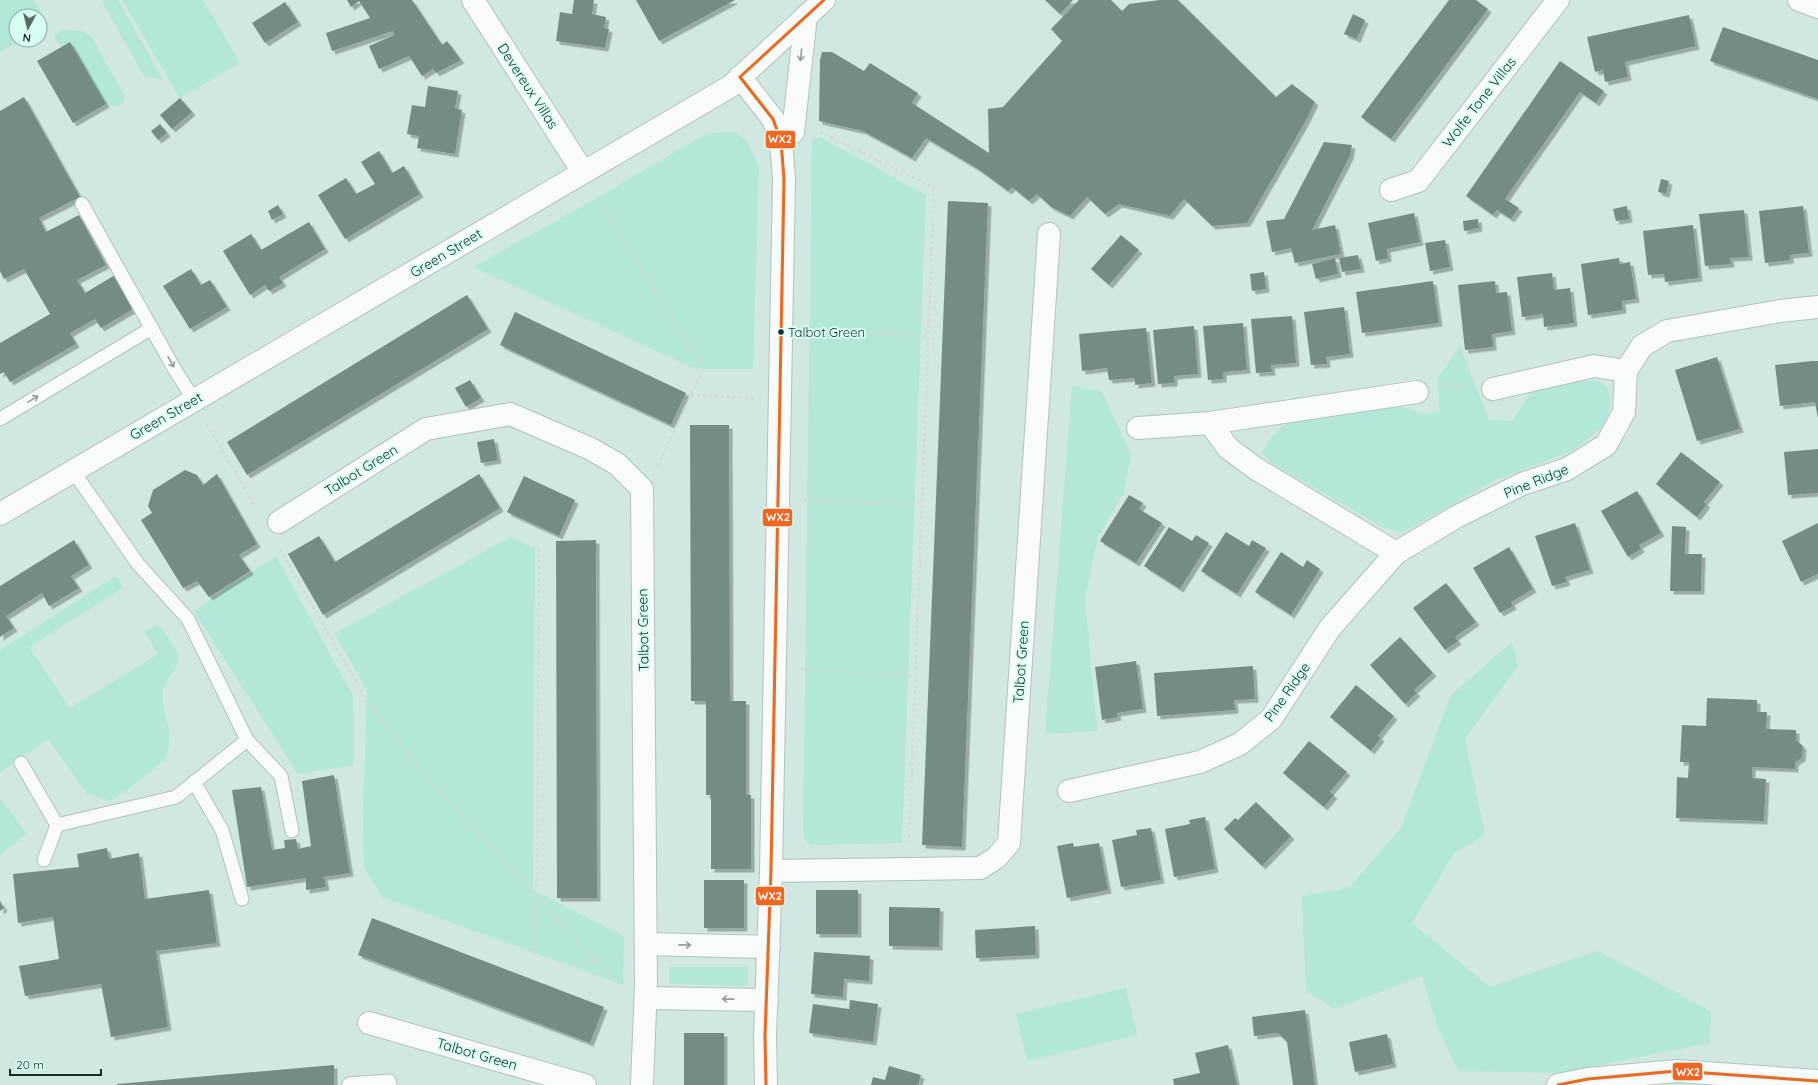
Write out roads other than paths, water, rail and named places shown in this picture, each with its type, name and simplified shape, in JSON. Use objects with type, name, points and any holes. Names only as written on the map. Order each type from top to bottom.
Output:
[{"type":"street","name":"Devereux Villas","points":[[473,0],[583,172]]},
{"type":"street","name":"Green Street","points":[[0,514],[731,86],[824,0]]},
{"type":"street","name":"Wolfe Tone Villas","points":[[1391,190],[1418,181],[1558,0]]},
{"type":"street","points":[[1799,0],[1818,7]]},
{"type":"street","points":[[781,141],[793,132],[806,16]]},
{"type":"street","points":[[740,77],[773,119],[781,141],[784,179],[771,871],[765,1036],[766,1085]]},
{"type":"street","name":"Talbot Green","points":[[771,871],[980,868],[996,858],[1009,843],[1048,234]]},
{"type":"street","name":"Pine Ridge","points":[[1069,791],[1200,762],[1240,744],[1271,719],[1330,628],[1396,553],[1456,517],[1522,484],[1567,469],[1606,445],[1624,412],[1626,371],[1642,346],[1667,331],[1780,311],[1818,307]]},
{"type":"street","points":[[1494,389],[1594,366],[1626,371]]},
{"type":"street","points":[[1138,428],[1210,423],[1417,392]]},
{"type":"street","name":"Talbot Green","points":[[279,522],[426,429],[510,414],[591,449],[617,464],[642,489],[646,944],[646,991],[642,1085]]},
{"type":"street","points":[[1210,423],[1228,448],[1255,468],[1396,553]]},
{"type":"street","points":[[646,944],[769,947]]},
{"type":"street","points":[[646,991],[767,1000]]},
{"type":"street","name":"Talbot Green","points":[[368,1023],[585,1085]]},
{"type":"street","points":[[1558,1085],[1588,1079],[1677,1071],[1818,1081]]},
{"type":"lane","points":[[82,204],[194,400]]},
{"type":"lane","points":[[0,419],[152,328]]},
{"type":"lane","points":[[73,471],[138,564],[188,619],[248,740],[282,776],[292,831]]},
{"type":"lane","points":[[57,825],[176,797],[248,740]]},
{"type":"lane","points":[[20,764],[57,825]]},
{"type":"lane","points":[[194,782],[222,830],[242,900]]},
{"type":"lane","points":[[44,860],[57,825]]},
{"type":"lane","points":[[349,1084],[389,1081],[390,1085]]},
{"type":"place","name":"Talbot Green","points":[[781,332]]}]
